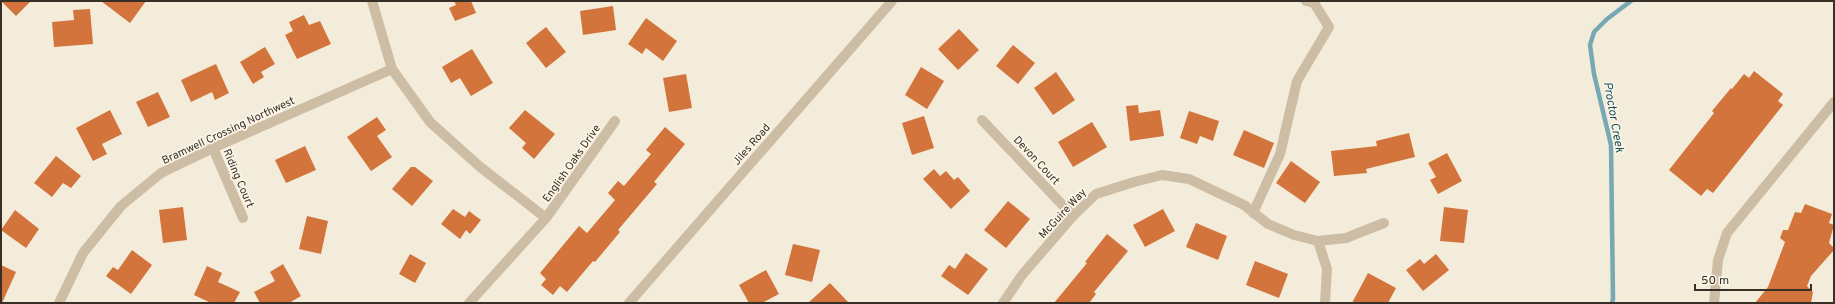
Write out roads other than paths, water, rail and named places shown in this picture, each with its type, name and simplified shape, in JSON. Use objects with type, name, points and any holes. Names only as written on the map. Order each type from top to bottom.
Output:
[{"type":"street","points":[[372,1],[392,69],[430,122],[479,166],[546,218]]},
{"type":"street","name":"Jiles Road","points":[[629,303],[892,1]]},
{"type":"street","points":[[1253,213],[1280,154],[1298,81],[1329,27],[1314,3],[1306,1]]},
{"type":"street","name":"Bramwell Crossing Northwest","points":[[59,303],[83,253],[121,206],[161,174],[213,148],[392,69]]},
{"type":"street","points":[[1714,303],[1718,260],[1727,233],[1834,102]]},
{"type":"street","name":"Devon Court","points":[[982,120],[1074,216]]},
{"type":"street","name":"English Oaks Drive","points":[[469,303],[546,218],[615,121]]},
{"type":"street","name":"Riding Court","points":[[213,148],[243,218]]},
{"type":"street","name":"McGuire Way","points":[[1003,303],[1022,275],[1074,216],[1096,194],[1162,175],[1189,178],[1237,202],[1268,224],[1294,235],[1318,241],[1346,238],[1384,223]]},
{"type":"street","points":[[1318,241],[1327,269],[1325,303]]},
{"type":"waterway","name":"Proctor Creek","points":[[1612,303],[1611,145],[1594,74],[1590,45],[1594,32],[1607,19],[1631,1]]}]
